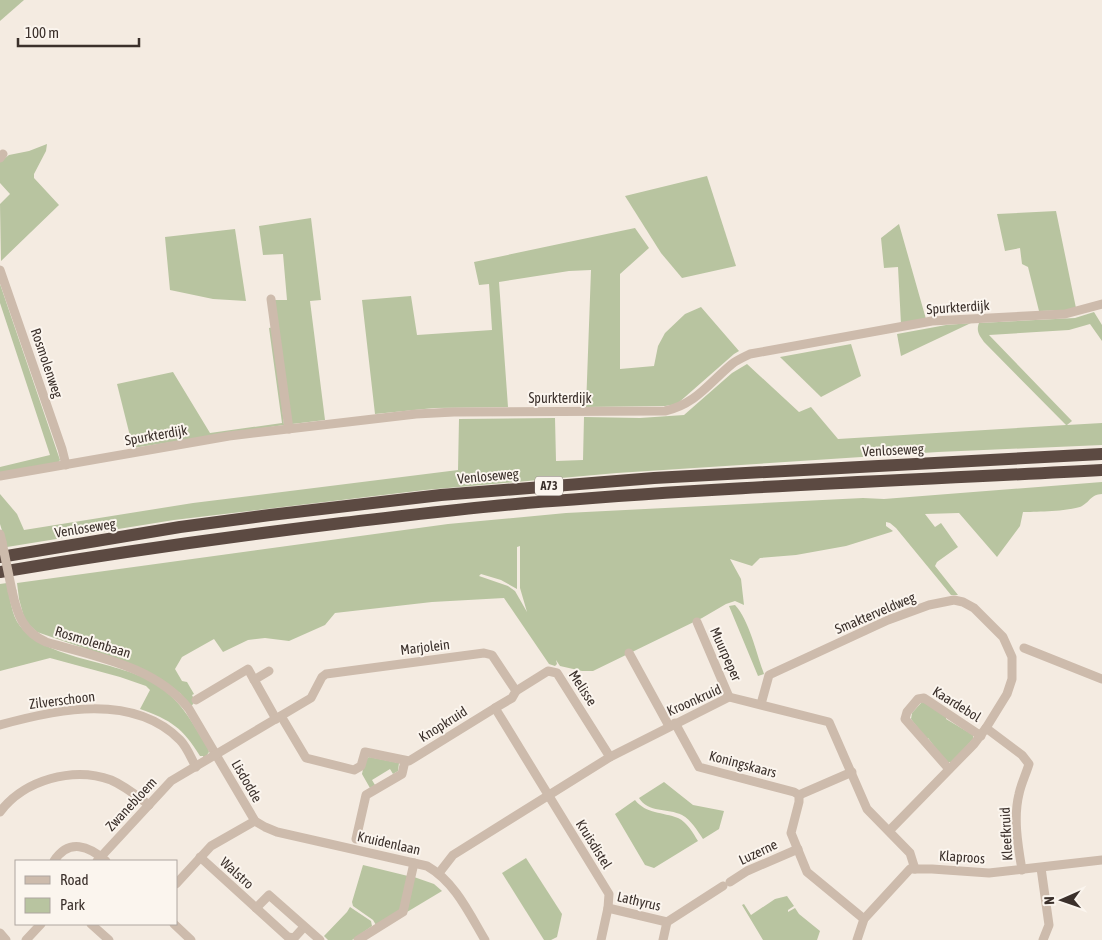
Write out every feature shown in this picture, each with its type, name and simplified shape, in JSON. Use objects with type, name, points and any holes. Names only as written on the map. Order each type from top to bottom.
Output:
[{"type":"highway","name":"Venloseweg","points":[[0,557],[180,527],[441,495],[654,478],[1102,454]]},
{"type":"highway","name":"A73","points":[[0,572],[217,538],[442,511],[665,493],[1102,470]]},
{"type":"street","name":"Rosmolenweg","points":[[0,270],[66,465]]},
{"type":"street","points":[[271,299],[289,429]]},
{"type":"street","name":"Spurkterdijk","points":[[0,476],[228,436],[416,414],[454,412],[665,411],[679,408],[693,400],[734,362],[750,354],[932,321],[1065,314],[1102,304]]},
{"type":"street","name":"Rosmolenbaan","points":[[1,538],[19,617],[25,627],[36,637],[46,642],[131,668],[154,678],[180,698],[190,710],[216,755]]},
{"type":"street","name":"Smakterveldweg","points":[[761,704],[769,675],[888,620],[929,605],[954,600],[974,608],[1003,637],[1009,647]]},
{"type":"street","name":"Muurpeper","points":[[697,622],[729,697]]},
{"type":"street","name":"Kaardebol","points":[[889,831],[984,732],[1007,694],[1012,679],[1012,657],[1009,647]]},
{"type":"street","points":[[1024,648],[1102,679]]},
{"type":"street","name":"Marjolein","points":[[216,755],[310,698],[322,677],[326,674],[484,653],[492,655],[516,691]]},
{"type":"street","name":"Koningskaars","points":[[629,653],[699,766],[799,795]]},
{"type":"street","points":[[196,700],[248,669],[306,758],[354,770],[361,766],[365,752],[405,761]]},
{"type":"street","points":[[254,680],[268,671]]},
{"type":"street","name":"Melisse","points":[[516,691],[548,671],[557,673],[610,757]]},
{"type":"street","points":[[516,691],[512,698],[495,708],[549,796]]},
{"type":"street","name":"Kroonkruid","points":[[439,873],[453,855],[610,757],[672,724],[729,697],[829,722],[866,808],[910,853],[915,868]]},
{"type":"street","name":"Kaardebol","points":[[949,769],[905,719],[907,712],[918,699],[924,698],[984,732]]},
{"type":"street","name":"Zilverschoon","points":[[0,724],[50,713],[93,708],[115,709],[152,721],[167,730],[181,741],[196,767]]},
{"type":"street","name":"Knopkruid","points":[[356,838],[366,795],[402,774],[405,761],[409,761],[495,708]]},
{"type":"street","name":"Kleefkruid","points":[[984,732],[1022,755],[1029,764],[1018,796],[1017,817],[1022,870]]},
{"type":"street","name":"Zwanebloem","points":[[101,860],[171,781],[216,755]]},
{"type":"street","name":"Lisdodde","points":[[216,755],[254,821]]},
{"type":"street","points":[[852,772],[799,795],[791,833],[807,872],[864,918]]},
{"type":"street","points":[[1,808],[29,787],[51,778],[76,774],[110,780],[129,789],[149,805]]},
{"type":"street","name":"Kruisdistel","points":[[549,796],[609,894],[608,908]]},
{"type":"street","points":[[178,882],[211,846],[254,821]]},
{"type":"street","name":"Kruidenlaan","points":[[254,821],[265,828],[277,832],[427,866],[439,873],[454,889],[485,940]]},
{"type":"street","points":[[55,860],[67,849],[80,846],[90,849],[101,860]]},
{"type":"street","name":"Luzerne","points":[[726,884],[747,871],[798,849]]},
{"type":"street","name":"Walstro","points":[[200,857],[288,937],[294,938],[304,926]]},
{"type":"street","name":"Klaproos","points":[[915,868],[989,873],[1102,860]]},
{"type":"street","points":[[358,940],[403,912],[414,863]]},
{"type":"street","points":[[857,940],[864,918],[910,869],[915,868]]},
{"type":"street","points":[[1041,868],[1049,925],[1043,940]]},
{"type":"street","name":"Lathyrus","points":[[662,940],[667,922],[726,884]]},
{"type":"street","name":"Walstro","points":[[256,908],[270,895],[320,940]]},
{"type":"street","name":"Lathyrus","points":[[601,940],[608,908],[667,922]]},
{"type":"street","points":[[26,940],[40,925]]},
{"type":"street","points":[[92,925],[109,940]]},
{"type":"street","points":[[175,925],[192,940]]},
{"type":"street","points":[[0,933],[6,940]]},
{"type":"green space","points":[[0,0],[24,0],[0,21]]},
{"type":"green space","points":[[47,144],[46,151],[34,174],[34,178],[59,205],[1,261],[0,204],[10,194],[0,183],[0,162],[9,155],[29,151]]},
{"type":"green space","points":[[707,176],[736,266],[682,278],[661,253],[625,196]]},
{"type":"green space","points":[[1056,211],[1076,308],[1070,310],[1039,311],[1028,267],[1022,264],[1020,248],[1005,251],[997,214]]},
{"type":"green space","points":[[311,218],[321,300],[310,301],[325,420],[292,424],[273,300],[287,300],[283,254],[263,255],[259,226]]},
{"type":"green space","points":[[899,224],[926,319],[901,324],[898,267],[884,268],[881,238]]},
{"type":"green space","points":[[635,228],[649,248],[620,274],[620,369],[654,366],[658,346],[665,333],[685,314],[701,307],[739,351],[677,404],[665,406],[586,407],[591,270],[569,271],[499,282],[508,407],[434,408],[375,414],[362,300],[411,296],[417,335],[492,330],[489,284],[479,285],[474,262]]},
{"type":"green space","points":[[235,229],[246,301],[213,299],[170,290],[165,237]]},
{"type":"green space","points":[[0,284],[60,460],[57,464],[0,474],[0,467],[50,455],[0,303]]},
{"type":"green space","points":[[1094,312],[1102,325],[1102,341],[1090,324],[1069,330],[989,335],[1072,421],[1067,425],[1102,423],[1102,445],[938,452],[617,473],[425,490],[174,520],[7,547],[0,524],[0,494],[17,514],[24,530],[193,503],[458,470],[459,419],[555,418],[556,461],[583,460],[584,417],[640,418],[684,415],[732,373],[747,364],[799,412],[811,407],[838,439],[1066,425],[984,342],[978,333],[978,326],[979,323],[1075,318]]},
{"type":"green space","points":[[971,323],[901,356],[897,334],[946,325]]},
{"type":"green space","points":[[274,327],[284,425],[133,448],[117,384],[173,372],[210,433],[282,423],[269,328]]},
{"type":"green space","points":[[851,344],[861,376],[821,397],[780,357]]},
{"type":"green space","points":[[1102,482],[1102,494],[1093,497],[1077,508],[1023,512],[1020,526],[997,557],[959,513],[925,514],[935,527],[941,523],[958,547],[937,562],[935,566],[958,595],[951,595],[896,528],[886,522],[886,526],[893,531],[846,546],[796,555],[760,558],[752,566],[730,559],[741,579],[744,605],[735,601],[726,604],[702,618],[593,671],[582,671],[560,666],[556,660],[557,664],[555,666],[549,664],[504,598],[432,602],[335,613],[325,625],[289,641],[265,638],[248,640],[223,652],[214,639],[182,657],[175,669],[182,681],[187,682],[194,694],[192,695],[195,701],[191,707],[180,693],[124,662],[37,632],[25,621],[17,583],[448,524],[566,513],[863,498],[884,499]],"holes":[[[520,546],[520,588],[527,612],[515,591],[508,586],[479,576],[481,574],[501,580],[517,589],[517,547]]]},
{"type":"green space","points":[[7,583],[11,605],[17,622],[32,637],[46,646],[63,653],[137,675],[162,688],[170,695],[184,711],[208,748],[209,752],[204,759],[188,738],[175,726],[160,717],[140,709],[150,690],[146,686],[50,658],[0,671],[0,584]]},
{"type":"green space","points":[[735,605],[748,627],[764,674],[758,676],[729,606]]},
{"type":"green space","points":[[921,703],[926,703],[946,715],[946,719],[973,735],[973,739],[952,762],[946,762],[911,719],[912,713]]},
{"type":"green space","points":[[369,757],[399,763],[398,771],[393,774],[390,769],[372,780],[375,785],[370,788],[362,774],[365,760]]},
{"type":"green space","points":[[664,782],[693,805],[724,811],[719,829],[703,839],[691,822],[682,815],[653,808],[643,803],[639,798]]},
{"type":"green space","points":[[635,800],[644,808],[678,818],[690,828],[698,841],[654,868],[645,865],[615,814]]},
{"type":"green space","points":[[526,858],[562,914],[557,937],[551,940],[544,940],[502,873]]},
{"type":"green space","points":[[363,865],[408,876],[402,907],[398,912],[376,925],[373,920],[353,906],[352,902]]},
{"type":"green space","points":[[414,877],[434,884],[442,891],[407,912]]},
{"type":"green space","points":[[787,896],[794,906],[788,912],[795,908],[799,914],[820,931],[817,940],[763,940],[742,905],[744,904],[751,915],[775,899]]},
{"type":"green space","points":[[350,907],[371,921],[372,926],[352,940],[328,940],[324,936]]}]
